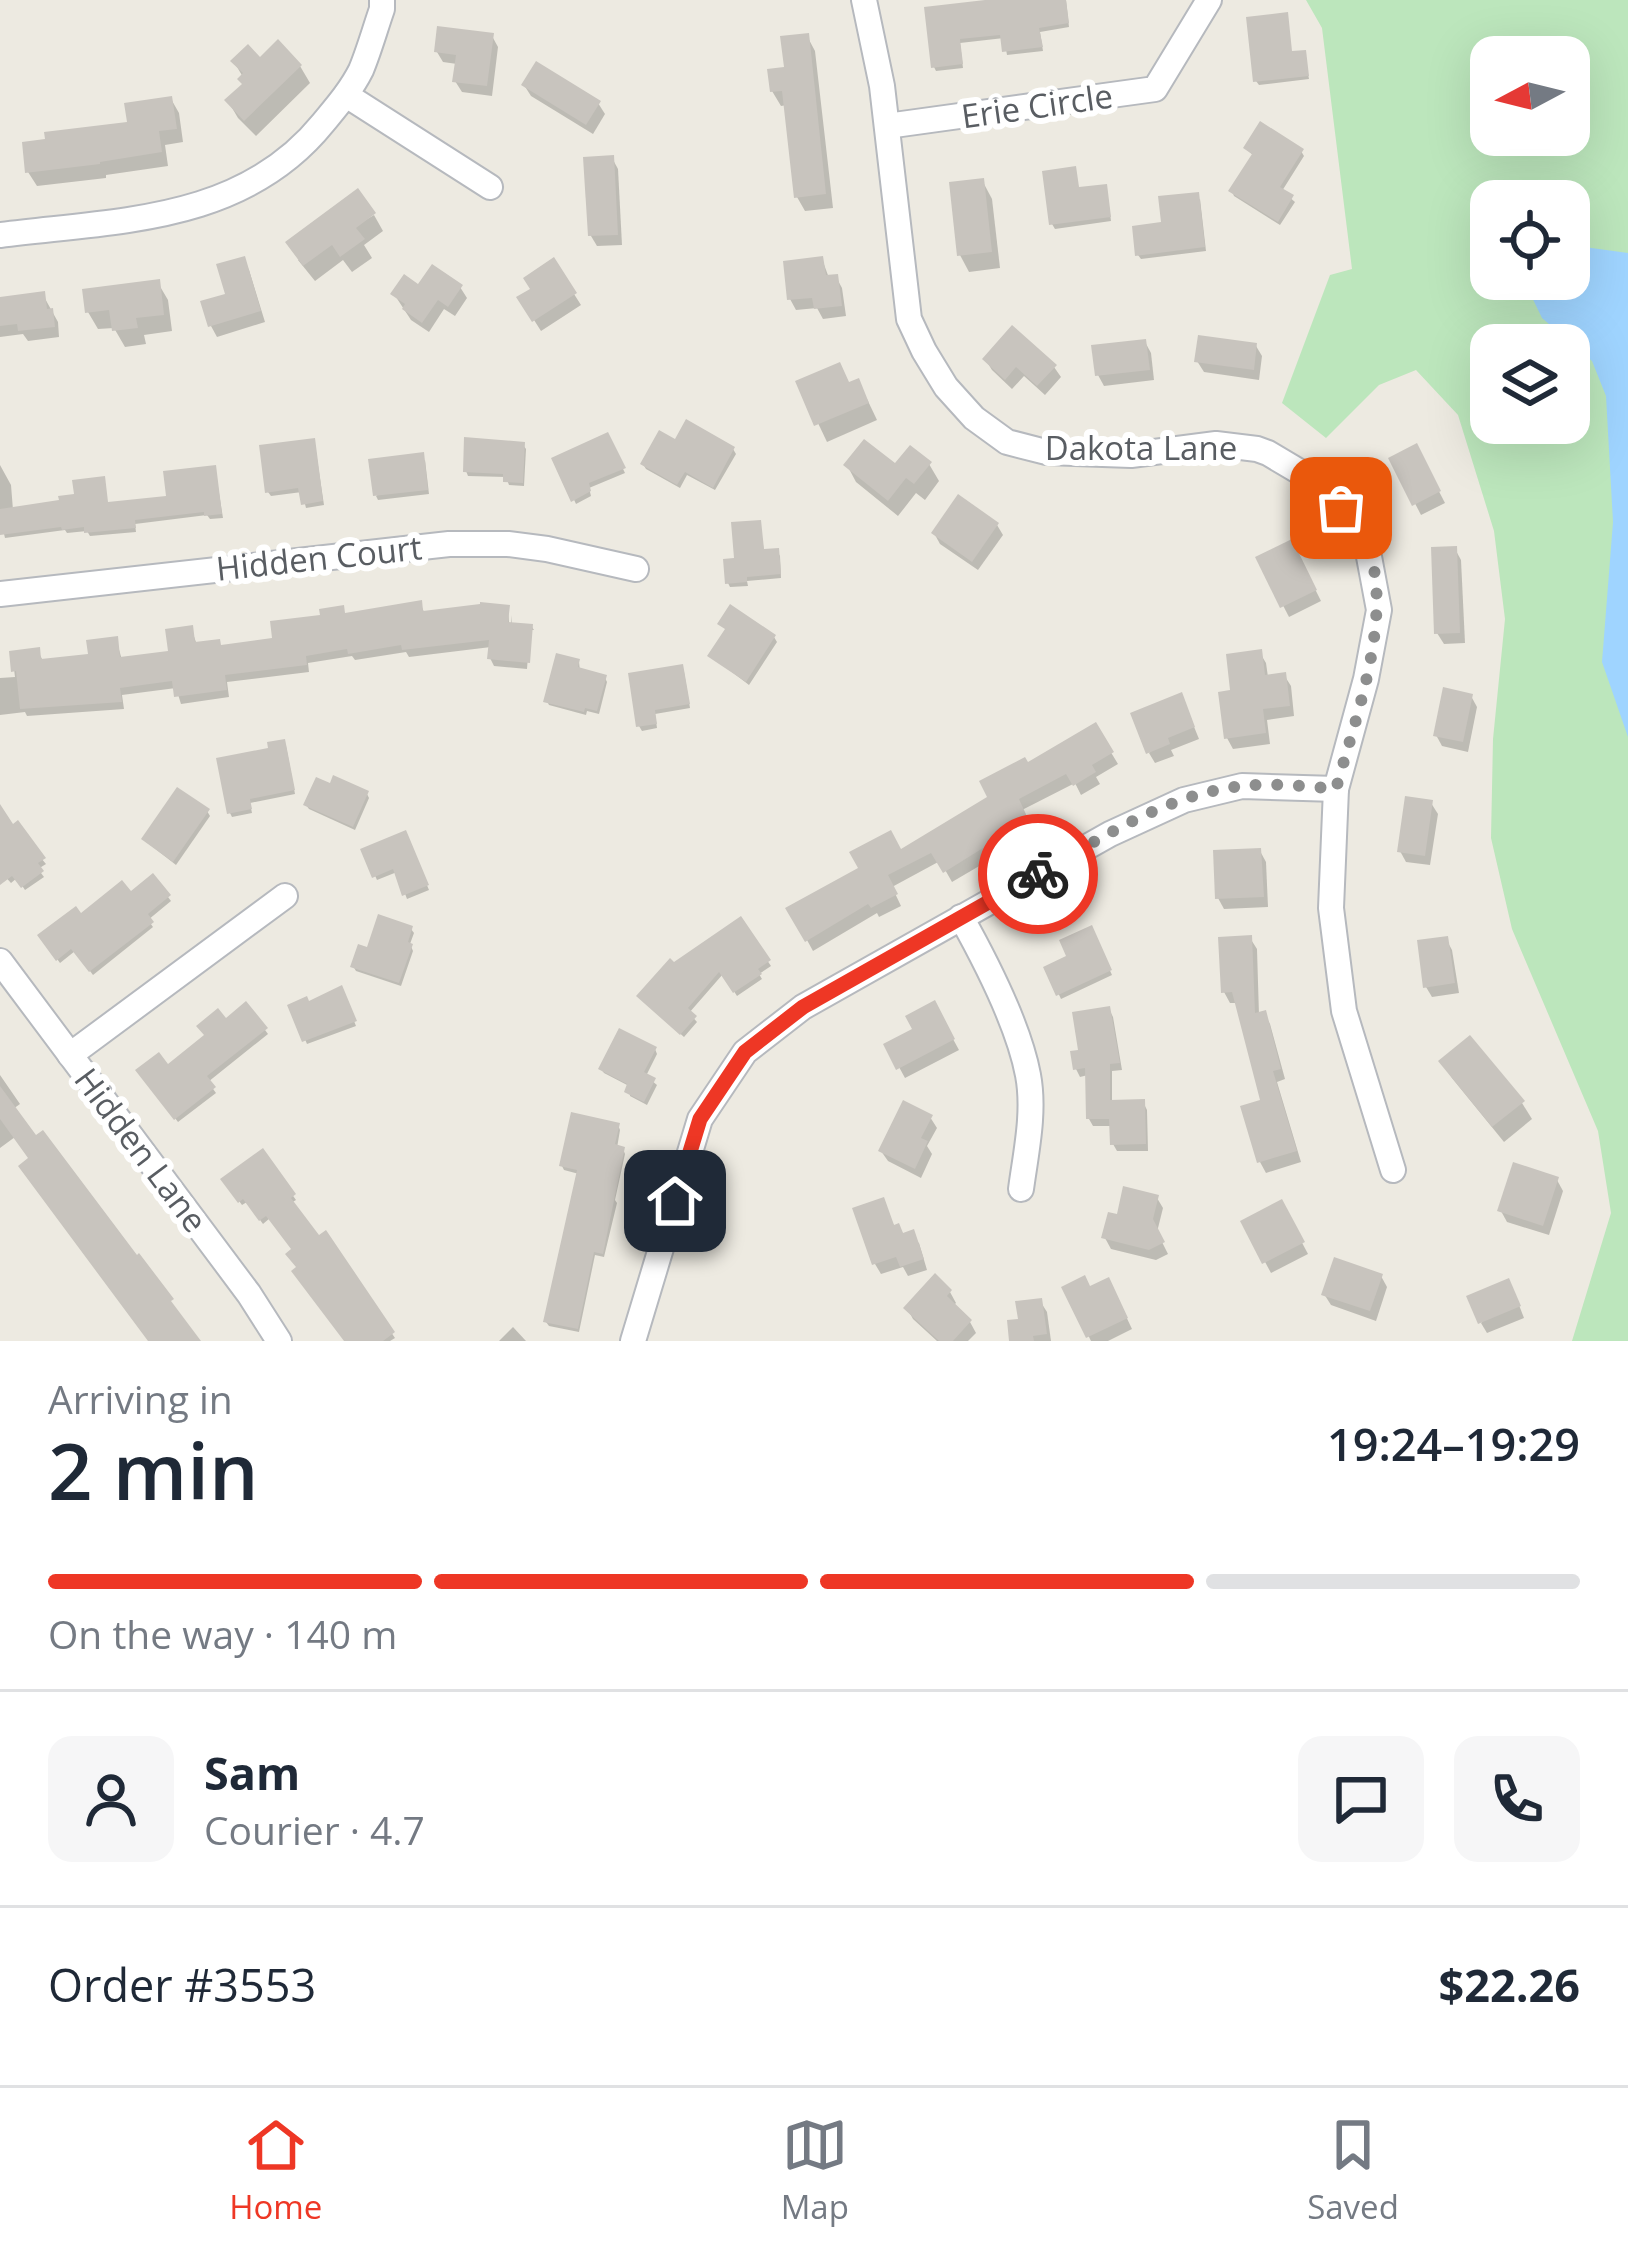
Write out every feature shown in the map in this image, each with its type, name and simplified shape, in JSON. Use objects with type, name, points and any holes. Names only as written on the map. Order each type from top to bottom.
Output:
[{"type":"street","points":[[0,235],[179,212],[250,186],[303,148],[346,95],[361,70],[382,0]]},
{"type":"street","name":"Dakota Lane","points":[[864,0],[882,86],[909,319],[946,386],[974,418],[1007,442],[1046,452],[1131,454],[1216,444],[1268,453],[1305,475],[1341,508],[1367,546],[1379,610],[1366,680],[1336,789],[1331,908],[1344,1010],[1393,1170]]},
{"type":"street","name":"Erie Circle","points":[[887,126],[1155,89],[1209,0]]},
{"type":"street","points":[[346,95],[490,188]]},
{"type":"street","name":"Hidden Court","points":[[0,593],[449,544],[548,549],[636,569]]},
{"type":"street","points":[[633,1341],[700,1119],[745,1052],[803,1007],[1109,834],[1184,800],[1242,786],[1336,789]]},
{"type":"street","points":[[70,1055],[285,896]]},
{"type":"street","points":[[962,917],[987,965],[1028,1076],[1030,1123],[1021,1189]]},
{"type":"street","name":"Hidden Lane","points":[[0,961],[249,1294],[279,1341]]},
{"type":"green space","points":[[1306,0],[1628,0],[1628,1341],[1572,1341],[1611,1213],[1598,1131],[1512,929],[1491,838],[1493,739],[1505,619],[1494,531],[1458,415],[1416,370],[1379,385],[1326,438],[1282,403],[1330,275],[1352,269],[1322,28]]},
{"type":"water","points":[[1590,248],[1628,253],[1628,737],[1602,662],[1613,522],[1606,396],[1590,359],[1590,324],[1549,324],[1533,300],[1590,300]]},
{"type":"building","points":[[985,0],[1066,0],[1069,23],[1039,28],[1043,47],[1002,52],[1000,35],[960,39],[963,64],[931,68],[924,7]]},
{"type":"building","points":[[1288,12],[1292,51],[1306,50],[1309,76],[1253,82],[1246,17]]},
{"type":"building","points":[[437,26],[494,33],[487,86],[452,82],[456,55],[434,52]]},
{"type":"building","points":[[809,33],[826,194],[794,198],[782,91],[770,92],[767,69],[784,67],[780,36]]},
{"type":"building","points":[[278,39],[302,65],[244,121],[224,100],[242,84],[237,79],[243,73],[230,61],[248,44],[260,57]]},
{"type":"building","points":[[536,61],[601,101],[586,125],[521,85]]},
{"type":"building","points":[[172,96],[177,129],[159,131],[162,152],[25,173],[22,142],[45,139],[44,132],[127,122],[124,103]]},
{"type":"building","points":[[1260,121],[1304,149],[1280,187],[1294,195],[1278,222],[1228,191],[1252,154],[1243,148]]},
{"type":"building","points":[[614,155],[618,235],[588,236],[583,157]]},
{"type":"building","points":[[1076,166],[1079,187],[1107,184],[1111,217],[1049,225],[1042,171]]},
{"type":"building","points":[[984,178],[992,252],[957,256],[949,182]]},
{"type":"building","points":[[358,188],[376,213],[356,228],[365,239],[340,257],[332,245],[303,266],[285,242]]},
{"type":"building","points":[[1199,192],[1205,247],[1135,256],[1132,226],[1161,222],[1158,196]]},
{"type":"building","points":[[245,256],[261,311],[208,327],[200,301],[225,294],[216,264]]},
{"type":"building","points":[[823,256],[826,275],[838,274],[842,306],[814,309],[812,298],[787,300],[783,261]]},
{"type":"building","points":[[554,257],[577,293],[532,322],[516,297],[530,289],[523,278]]},
{"type":"building","points":[[432,264],[463,285],[448,307],[438,300],[422,323],[390,294],[404,274],[418,284]]},
{"type":"building","points":[[160,279],[164,315],[136,318],[138,328],[112,331],[109,310],[85,313],[82,289]]},
{"type":"building","points":[[45,291],[55,327],[18,331],[17,324],[0,326],[0,297]]},
{"type":"building","points":[[1012,325],[1057,365],[1037,386],[1016,367],[1005,380],[982,359]]},
{"type":"building","points":[[1198,335],[1257,343],[1254,370],[1194,362]]},
{"type":"building","points":[[1146,339],[1150,370],[1095,376],[1091,345]]},
{"type":"building","points":[[840,362],[849,382],[859,378],[869,403],[814,426],[795,381]]},
{"type":"building","points":[[686,419],[735,447],[713,488],[685,472],[677,485],[640,464],[659,430],[675,439]]},
{"type":"building","points":[[608,432],[626,468],[589,483],[591,491],[571,502],[551,458]]},
{"type":"building","points":[[464,437],[525,442],[523,483],[503,482],[503,474],[463,472]]},
{"type":"building","points":[[315,438],[323,501],[301,505],[298,488],[265,493],[259,445]]},
{"type":"building","points":[[864,439],[895,463],[910,445],[932,462],[914,484],[906,478],[888,501],[843,465]]},
{"type":"building","points":[[1417,443],[1441,491],[1412,506],[1388,458]]},
{"type":"building","points":[[424,452],[428,490],[373,496],[368,459]]},
{"type":"building","points":[[216,465],[222,514],[135,520],[136,528],[84,533],[84,527],[61,527],[0,535],[0,509],[74,494],[72,480],[105,476],[108,502],[166,496],[163,471]]},
{"type":"building","points":[[958,494],[999,523],[972,562],[931,533]]},
{"type":"building","points":[[761,520],[764,549],[779,548],[781,574],[725,584],[723,559],[734,558],[731,522]]},
{"type":"building","points":[[1292,539],[1317,590],[1280,608],[1255,557]]},
{"type":"building","points":[[1457,546],[1460,633],[1434,634],[1431,547]]},
{"type":"building","points":[[422,600],[423,611],[480,602],[510,605],[508,622],[533,624],[530,663],[487,659],[489,640],[402,650],[401,645],[348,654],[347,649],[306,656],[307,665],[225,675],[227,690],[174,697],[172,681],[120,688],[122,702],[20,709],[16,671],[11,672],[9,651],[40,647],[41,659],[88,654],[86,640],[118,636],[120,657],[168,651],[165,629],[193,625],[195,642],[220,639],[221,645],[272,638],[270,621],[320,615],[319,609],[344,605],[345,613]]},
{"type":"building","points":[[730,604],[776,635],[746,682],[707,656],[725,629],[717,624]]},
{"type":"building","points":[[1262,649],[1265,675],[1286,672],[1290,706],[1263,709],[1266,733],[1224,739],[1218,692],[1230,690],[1226,654]]},
{"type":"building","points":[[556,653],[580,659],[578,667],[607,675],[597,711],[543,702]]},
{"type":"building","points":[[683,664],[690,704],[655,710],[657,724],[636,727],[628,673]]},
{"type":"building","points":[[1443,687],[1473,694],[1463,742],[1433,736]]},
{"type":"building","points":[[1182,692],[1195,727],[1146,754],[1130,713]]},
{"type":"building","points":[[1096,722],[1114,752],[1092,765],[1096,772],[1073,786],[1066,774],[1019,799],[1030,823],[943,873],[931,853],[888,875],[898,894],[871,908],[868,904],[805,942],[785,908],[858,868],[849,852],[891,830],[901,849],[987,797],[979,781],[1025,757],[1028,762]]},
{"type":"building","points":[[285,739],[295,790],[250,799],[252,809],[227,814],[216,758],[268,748],[267,742]]},
{"type":"building","points":[[333,775],[369,791],[353,827],[303,805],[316,777],[330,783]]},
{"type":"building","points":[[177,787],[210,809],[173,862],[141,839]]},
{"type":"building","points":[[1405,796],[1433,800],[1425,856],[1397,852]]},
{"type":"building","points":[[0,804],[46,858],[38,863],[44,871],[21,888],[12,876],[0,885]]},
{"type":"building","points":[[406,830],[429,885],[402,896],[393,869],[372,878],[360,849]]},
{"type":"building","points":[[1261,848],[1264,897],[1215,899],[1213,850]]},
{"type":"building","points":[[153,873],[171,895],[148,914],[154,922],[89,972],[71,949],[56,961],[37,935],[76,906],[81,913],[122,880],[131,891]]},
{"type":"building","points":[[378,914],[413,926],[408,942],[413,944],[399,983],[350,967],[358,944],[367,947]]},
{"type":"building","points":[[741,916],[771,960],[758,969],[762,974],[733,993],[719,972],[688,1008],[697,1016],[680,1035],[636,996],[670,958],[674,962]]},
{"type":"building","points":[[1092,925],[1112,970],[1056,996],[1043,967],[1066,956],[1059,940]]},
{"type":"building","points":[[1252,935],[1255,1013],[1266,1010],[1281,1069],[1273,1071],[1297,1151],[1257,1163],[1240,1106],[1260,1100],[1232,992],[1221,993],[1218,937]]},
{"type":"building","points":[[1448,936],[1455,983],[1423,988],[1417,940]]},
{"type":"building","points":[[342,985],[357,1021],[302,1042],[287,1005],[307,996],[309,1001]]},
{"type":"building","points":[[935,1000],[955,1039],[896,1070],[883,1044],[912,1029],[905,1016]]},
{"type":"building","points":[[246,1001],[268,1028],[207,1076],[216,1087],[174,1120],[135,1070],[159,1052],[168,1064],[204,1035],[196,1026],[218,1008],[226,1018]]},
{"type":"building","points":[[1110,1006],[1120,1063],[1110,1064],[1110,1100],[1145,1099],[1146,1144],[1110,1145],[1109,1119],[1086,1119],[1085,1068],[1073,1070],[1070,1051],[1078,1050],[1072,1012]]},
{"type":"building","points":[[619,1028],[657,1047],[644,1072],[656,1078],[644,1102],[624,1092],[627,1084],[598,1069]]},
{"type":"building","points":[[1470,1035],[1525,1101],[1492,1127],[1438,1061]]},
{"type":"building","points":[[0,1086],[36,1135],[43,1130],[201,1341],[148,1341],[18,1166],[28,1158],[0,1119]]},
{"type":"building","points":[[903,1100],[933,1115],[921,1138],[928,1141],[915,1169],[878,1151]]},
{"type":"building","points":[[571,1112],[620,1123],[615,1144],[625,1147],[603,1254],[594,1252],[578,1329],[543,1322],[577,1170],[559,1166]]},
{"type":"building","points":[[263,1148],[296,1194],[291,1198],[319,1235],[326,1230],[395,1332],[383,1341],[344,1341],[291,1271],[296,1267],[285,1254],[291,1249],[266,1216],[259,1221],[220,1179]]},
{"type":"building","points":[[1513,1162],[1559,1177],[1543,1226],[1497,1211]]},
{"type":"building","points":[[1123,1186],[1159,1195],[1153,1219],[1165,1242],[1149,1250],[1101,1238],[1108,1212],[1117,1214]]},
{"type":"building","points":[[884,1197],[894,1225],[899,1223],[903,1233],[914,1229],[924,1259],[900,1267],[896,1257],[872,1265],[852,1208]]},
{"type":"building","points":[[1282,1199],[1305,1242],[1262,1264],[1240,1221]]},
{"type":"building","points":[[1334,1257],[1383,1274],[1370,1311],[1321,1295]]},
{"type":"building","points":[[935,1273],[952,1290],[947,1296],[972,1320],[953,1341],[939,1341],[903,1308]]},
{"type":"building","points":[[1085,1275],[1090,1286],[1109,1277],[1128,1318],[1086,1338],[1061,1287]]},
{"type":"building","points":[[1509,1278],[1521,1306],[1478,1324],[1466,1296]]},
{"type":"building","points":[[1042,1298],[1047,1334],[1033,1336],[1034,1341],[1009,1341],[1007,1320],[1018,1319],[1015,1301]]},
{"type":"way so far","points":[[1038,874],[1184,800],[1242,786],[1336,789],[1366,680],[1379,610],[1367,546],[1341,508]]},
{"type":"route","points":[[675,1201],[700,1119],[745,1052],[803,1007],[1038,874]]}]
